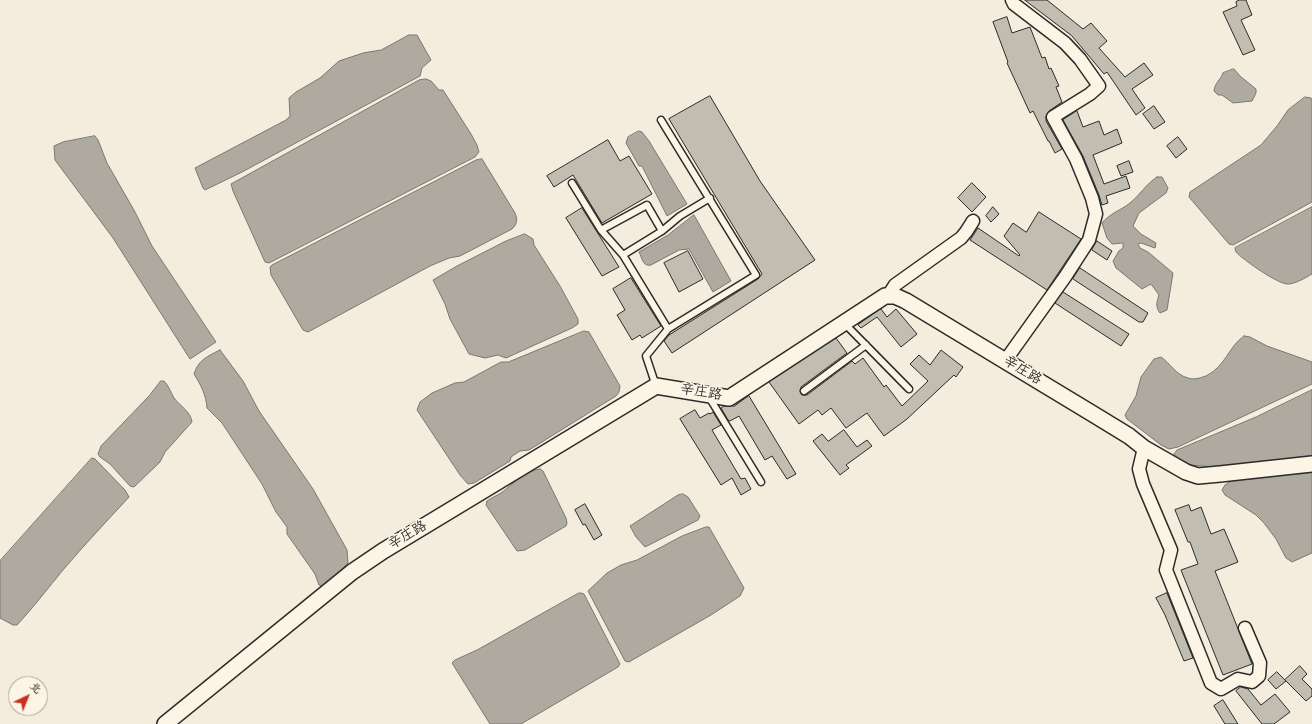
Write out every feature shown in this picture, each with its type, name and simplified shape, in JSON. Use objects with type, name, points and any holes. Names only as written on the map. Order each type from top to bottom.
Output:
[{"type":"street","points":[[1005,361],[1089,240],[1096,214],[1092,198],[1076,159],[1053,117],[1090,94],[1099,86],[1080,58],[1065,43],[1014,4],[1012,0]]},
{"type":"street","points":[[888,296],[895,285],[961,238],[973,221]]},
{"type":"street","name":"辛庄路","points":[[165,724],[352,572],[389,547],[656,386],[729,398],[885,296],[895,296],[906,301],[1128,436],[1144,448],[1186,472],[1198,476],[1312,464]]},
{"type":"street","points":[[1144,448],[1139,469],[1143,484],[1171,550],[1166,570],[1211,683],[1221,690],[1238,679],[1252,682],[1259,676],[1260,663],[1245,628]]},
{"type":"lane","points":[[656,386],[646,356],[668,329],[756,275],[661,120]]},
{"type":"lane","points":[[572,183],[602,230],[623,255],[668,329]]},
{"type":"lane","points":[[623,255],[662,231],[680,216],[710,198]]},
{"type":"lane","points":[[602,230],[647,205],[662,231]]},
{"type":"lane","points":[[844,323],[909,389]]},
{"type":"lane","points":[[804,391],[866,346]]},
{"type":"lane","points":[[708,394],[761,482]]},
{"type":"shaded area","points":[[409,35],[417,35],[431,60],[422,68],[420,76],[242,172],[205,190],[203,188],[195,168],[286,120],[290,116],[289,98],[296,92],[320,78],[339,61],[363,53],[381,50]]},
{"type":"shaded area","points":[[1234,69],[1256,89],[1256,93],[1252,101],[1233,103],[1222,95],[1218,95],[1214,91],[1215,86],[1223,73]]},
{"type":"shaded area","points":[[426,79],[431,81],[439,90],[443,90],[471,134],[479,152],[475,157],[269,263],[265,262],[231,184],[419,80]]},
{"type":"shaded area","points":[[1305,97],[1311,98],[1312,100],[1312,202],[1233,245],[1229,244],[1189,197],[1190,192],[1261,145],[1288,110]]},
{"type":"shaded area","points":[[639,131],[642,132],[649,141],[687,204],[667,216],[642,166],[639,166],[626,143],[628,137]]},
{"type":"shaded area","points":[[95,136],[107,163],[135,212],[152,246],[216,342],[190,359],[113,238],[55,160],[54,146],[63,142]]},
{"type":"shaded area","points":[[482,159],[515,213],[516,222],[512,229],[460,256],[449,258],[430,266],[308,332],[303,330],[271,275],[270,267],[272,265],[476,160]]},
{"type":"shaded area","points":[[1157,177],[1162,177],[1168,188],[1166,193],[1139,213],[1133,226],[1141,234],[1156,243],[1155,248],[1141,243],[1138,244],[1140,248],[1148,252],[1173,273],[1167,310],[1160,313],[1157,306],[1159,295],[1151,284],[1142,289],[1116,268],[1113,261],[1119,251],[1123,248],[1123,243],[1112,244],[1107,238],[1102,223],[1108,217],[1130,203]]},
{"type":"shaded area","points":[[1312,207],[1312,274],[1295,283],[1284,283],[1261,271],[1236,252],[1235,248]]},
{"type":"shaded area","points":[[694,215],[731,281],[713,292],[689,249],[679,250],[651,265],[646,265],[643,262],[639,252],[668,235]]},
{"type":"shaded area","points":[[525,234],[533,239],[534,245],[560,286],[578,319],[578,324],[506,358],[498,355],[485,358],[469,354],[450,319],[445,304],[433,280],[506,241]]},
{"type":"shaded area","points":[[584,331],[589,332],[620,386],[619,392],[616,396],[529,450],[520,451],[511,457],[510,461],[474,483],[468,484],[460,475],[417,410],[420,402],[432,393],[455,383],[464,382],[501,362],[508,362]]},
{"type":"shaded area","points":[[1244,336],[1250,337],[1267,346],[1312,362],[1312,384],[1178,447],[1169,449],[1161,445],[1127,419],[1125,415],[1136,396],[1141,377],[1154,359],[1161,357],[1180,374],[1192,379],[1199,378],[1213,372],[1223,362],[1234,345]]},
{"type":"shaded area","points":[[220,350],[243,381],[259,411],[313,489],[347,550],[348,563],[324,587],[319,585],[315,574],[287,534],[287,527],[276,512],[262,484],[222,423],[207,408],[203,390],[194,374],[201,362]]},
{"type":"shaded area","points":[[161,381],[166,383],[174,398],[190,415],[192,422],[165,452],[160,462],[134,487],[130,486],[110,464],[98,454],[101,446],[149,396]]},
{"type":"shaded area","points":[[1312,390],[1312,456],[1216,467],[1188,465],[1175,458],[1174,454],[1177,450],[1256,417]]},
{"type":"shaded area","points":[[92,458],[95,459],[125,490],[129,497],[87,542],[17,625],[13,625],[0,618],[0,561]]},
{"type":"shaded area","points":[[540,469],[543,471],[567,523],[566,526],[525,550],[517,551],[486,505],[487,501],[501,493],[524,475]]},
{"type":"shaded area","points":[[1312,473],[1312,553],[1292,562],[1286,558],[1276,539],[1264,523],[1256,515],[1225,495],[1222,490],[1225,485],[1231,481]]},
{"type":"shaded area","points":[[683,494],[688,497],[700,516],[698,520],[645,547],[636,537],[630,526],[678,495]]},
{"type":"shaded area","points":[[709,527],[744,588],[740,596],[711,615],[629,662],[625,661],[588,591],[607,573],[621,565],[637,560],[682,536]]},
{"type":"shaded area","points":[[579,593],[584,594],[620,664],[618,667],[521,724],[490,724],[452,663]]},
{"type":"building","points":[[1025,0],[1047,0],[1083,29],[1091,23],[1107,41],[1099,48],[1125,77],[1144,63],[1153,75],[1132,89],[1145,108],[1136,115],[1107,72],[1104,74],[1072,36]]},
{"type":"building","points":[[1246,0],[1252,15],[1241,20],[1255,50],[1243,55],[1223,12],[1237,6],[1236,2]]},
{"type":"building","points":[[1007,17],[1012,33],[1030,27],[1042,58],[1045,57],[1049,69],[1051,68],[1059,86],[1056,87],[1062,102],[1049,111],[1046,117],[1046,121],[1062,149],[1055,153],[1033,111],[1030,113],[1007,63],[1008,62],[993,22]]},
{"type":"building","points":[[710,96],[760,181],[815,260],[672,353],[664,341],[669,335],[758,279],[762,274],[669,119]]},
{"type":"building","points":[[1154,106],[1165,122],[1154,129],[1143,114]]},
{"type":"building","points":[[1077,111],[1083,127],[1099,121],[1104,135],[1117,129],[1122,143],[1093,155],[1104,184],[1126,176],[1130,188],[1106,196],[1108,203],[1102,205],[1083,156],[1063,120]]},
{"type":"building","points":[[1178,137],[1187,149],[1176,158],[1167,146]]},
{"type":"building","points":[[608,140],[620,161],[629,156],[652,194],[602,223],[573,175],[554,187],[547,176]]},
{"type":"building","points":[[1129,161],[1133,172],[1121,176],[1117,166]]},
{"type":"building","points":[[972,183],[986,197],[972,212],[958,198]]},
{"type":"building","points":[[993,207],[999,214],[991,222],[986,216]]},
{"type":"building","points":[[582,208],[619,267],[602,276],[566,218]]},
{"type":"building","points":[[1039,212],[1081,239],[1047,290],[970,240],[978,228],[1019,256],[1020,255],[1004,236],[1013,223],[1026,232]]},
{"type":"building","points":[[1097,241],[1112,251],[1107,260],[1092,250]]},
{"type":"building","points":[[688,251],[703,279],[679,292],[664,263]]},
{"type":"building","points":[[1080,268],[1148,313],[1143,322],[1139,322],[1073,279]]},
{"type":"building","points":[[631,278],[661,326],[642,338],[640,335],[632,340],[617,315],[625,310],[613,289]]},
{"type":"building","points":[[1063,292],[1129,334],[1121,346],[1055,303]]},
{"type":"building","points":[[881,309],[887,317],[896,309],[917,334],[901,347],[877,317],[861,328],[858,325]]},
{"type":"building","points":[[836,338],[847,353],[801,387],[800,391],[802,395],[807,395],[852,361],[855,364],[863,358],[884,387],[886,385],[902,406],[928,381],[910,364],[919,355],[930,365],[941,350],[963,367],[956,377],[954,375],[907,419],[884,436],[867,413],[846,428],[831,408],[822,415],[818,410],[799,424],[769,382]]},
{"type":"building","points":[[749,396],[796,474],[787,479],[772,456],[765,460],[739,416],[730,421],[721,408],[724,406],[734,406]]},
{"type":"building","points":[[695,410],[700,418],[713,412],[721,425],[712,430],[741,479],[745,478],[751,489],[741,495],[732,478],[721,485],[680,419]]},
{"type":"building","points":[[844,430],[857,447],[867,440],[872,446],[846,465],[849,468],[840,475],[813,441],[822,434],[828,441]]},
{"type":"building","points":[[585,504],[602,535],[594,540],[585,524],[583,525],[575,510]]},
{"type":"building","points":[[1189,505],[1191,511],[1201,507],[1211,534],[1224,529],[1238,562],[1215,571],[1252,664],[1223,675],[1181,570],[1198,564],[1190,542],[1188,542],[1175,510]]},
{"type":"building","points":[[1167,593],[1193,658],[1184,661],[1165,615],[1156,598]]},
{"type":"building","points":[[1300,666],[1307,674],[1302,679],[1312,689],[1312,696],[1306,701],[1285,680]]},
{"type":"building","points":[[1277,672],[1286,681],[1276,689],[1268,680]]},
{"type":"building","points":[[1241,687],[1248,689],[1261,705],[1275,694],[1290,712],[1274,724],[1262,724],[1236,691]]},
{"type":"building","points":[[1223,700],[1238,724],[1225,724],[1214,706]]}]
